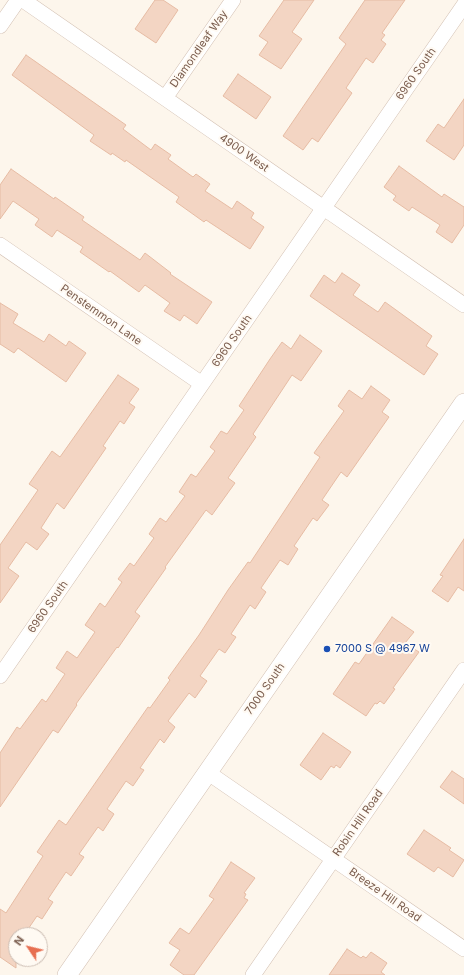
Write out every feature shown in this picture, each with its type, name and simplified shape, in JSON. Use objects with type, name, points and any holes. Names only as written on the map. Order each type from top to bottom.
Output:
[{"type":"street","points":[[0,26],[18,0]]},
{"type":"street","name":"4900 West","points":[[23,0],[464,306]]},
{"type":"street","name":"Diamondleaf Way","points":[[165,98],[233,0]]},
{"type":"street","name":"6960 South","points":[[0,676],[464,5]]},
{"type":"street","name":"Penstemmon Lane","points":[[0,245],[202,384]]},
{"type":"street","name":"7000 South","points":[[67,975],[464,403]]},
{"type":"street","name":"Robin Hill Road","points":[[253,975],[464,670]]},
{"type":"street","name":"Breeze Hill Road","points":[[207,772],[464,949]]},
{"type":"building","points":[[155,0],[163,0],[178,10],[156,43],[135,29]]},
{"type":"building","points":[[284,0],[314,0],[292,32],[302,39],[281,69],[259,55],[268,42],[259,36]]},
{"type":"building","points":[[365,0],[405,0],[382,33],[385,35],[381,40],[386,44],[373,63],[366,58],[346,88],[352,93],[318,142],[312,138],[303,150],[283,136],[346,44],[339,38]]},
{"type":"building","points":[[26,55],[126,125],[123,129],[151,150],[155,144],[171,155],[168,159],[193,177],[196,174],[210,184],[205,191],[232,209],[237,201],[254,213],[251,218],[264,227],[250,249],[206,220],[204,222],[176,202],[179,197],[126,160],[125,162],[112,153],[111,155],[90,141],[94,135],[12,75]]},
{"type":"building","points":[[238,74],[271,97],[256,119],[223,96]]},
{"type":"building","points":[[464,99],[464,145],[454,160],[426,141],[438,124],[444,128]]},
{"type":"building","points":[[399,166],[442,197],[444,194],[464,207],[464,225],[452,243],[436,232],[440,225],[412,207],[409,211],[393,200],[396,196],[384,187]]},
{"type":"building","points":[[11,169],[54,199],[55,197],[84,217],[82,220],[140,260],[145,253],[171,273],[170,274],[212,302],[197,324],[184,315],[180,321],[164,311],[170,303],[145,285],[139,292],[80,252],[83,247],[57,230],[52,237],[35,225],[39,219],[13,201],[0,219],[0,185]]},
{"type":"building","points":[[342,273],[360,285],[353,295],[378,312],[385,302],[432,336],[426,346],[438,354],[424,375],[310,296],[324,275],[335,283]]},
{"type":"building","points":[[0,303],[18,314],[13,323],[44,342],[49,334],[66,346],[69,341],[86,353],[66,382],[18,348],[14,353],[0,344]]},
{"type":"building","points":[[300,335],[322,351],[301,381],[292,375],[253,434],[256,437],[228,478],[235,483],[212,515],[206,510],[135,612],[140,616],[118,648],[117,647],[76,704],[77,705],[58,733],[53,730],[0,807],[0,753],[17,727],[20,729],[42,699],[46,702],[65,674],[56,668],[67,651],[77,658],[95,632],[85,625],[100,603],[105,607],[122,582],[118,579],[130,563],[134,566],[154,538],[149,534],[160,518],[166,522],[185,496],[179,492],[191,474],[196,477],[215,451],[210,447],[221,431],[227,434],[244,410],[239,406],[282,342],[291,349]]},
{"type":"building","points":[[118,375],[139,389],[129,403],[135,407],[124,424],[120,421],[103,446],[106,448],[64,509],[57,503],[41,528],[49,534],[37,550],[26,542],[8,568],[19,576],[0,603],[0,545],[38,490],[29,484],[52,451],[60,457]]},
{"type":"building","points":[[371,386],[390,400],[382,412],[389,417],[347,477],[341,472],[322,500],[329,505],[317,521],[313,518],[294,546],[298,549],[288,565],[280,560],[261,588],[266,592],[255,609],[250,605],[231,634],[236,637],[225,653],[219,649],[200,676],[207,681],[195,698],[189,693],[168,721],[175,727],[164,743],[160,739],[140,768],[144,770],[133,786],[126,781],[107,809],[114,814],[103,831],[98,827],[79,854],[84,857],[71,876],[66,872],[48,899],[53,902],[42,919],[37,916],[29,927],[8,927],[8,962],[0,957],[0,909],[6,913],[43,856],[37,852],[59,820],[66,825],[148,707],[150,708],[170,680],[168,678],[199,635],[228,590],[248,562],[250,563],[320,457],[314,453],[344,411],[338,406],[349,390],[362,399]]},
{"type":"building","points":[[464,539],[464,591],[458,587],[448,602],[432,591],[443,576],[440,575]]},
{"type":"building","points":[[392,617],[414,632],[405,643],[419,652],[393,688],[395,689],[384,704],[380,701],[377,704],[375,703],[366,716],[333,694],[355,662],[359,664]]},
{"type":"building","points":[[323,733],[351,752],[340,768],[336,765],[334,768],[331,766],[321,780],[300,765]]},
{"type":"building","points":[[452,771],[464,779],[464,804],[440,787]]},
{"type":"building","points":[[424,830],[451,848],[449,850],[464,860],[453,877],[438,867],[434,872],[407,854]]},
{"type":"building","points":[[231,862],[255,878],[244,893],[246,894],[244,898],[248,900],[194,975],[184,975],[170,965],[180,950],[169,943],[180,928],[189,934],[214,899],[209,896]]},
{"type":"building","points":[[347,949],[361,958],[363,956],[366,958],[371,952],[387,963],[381,972],[385,975],[329,975]]},
{"type":"place","name":"7000 S @ 4967 W","points":[[327,649]]}]
